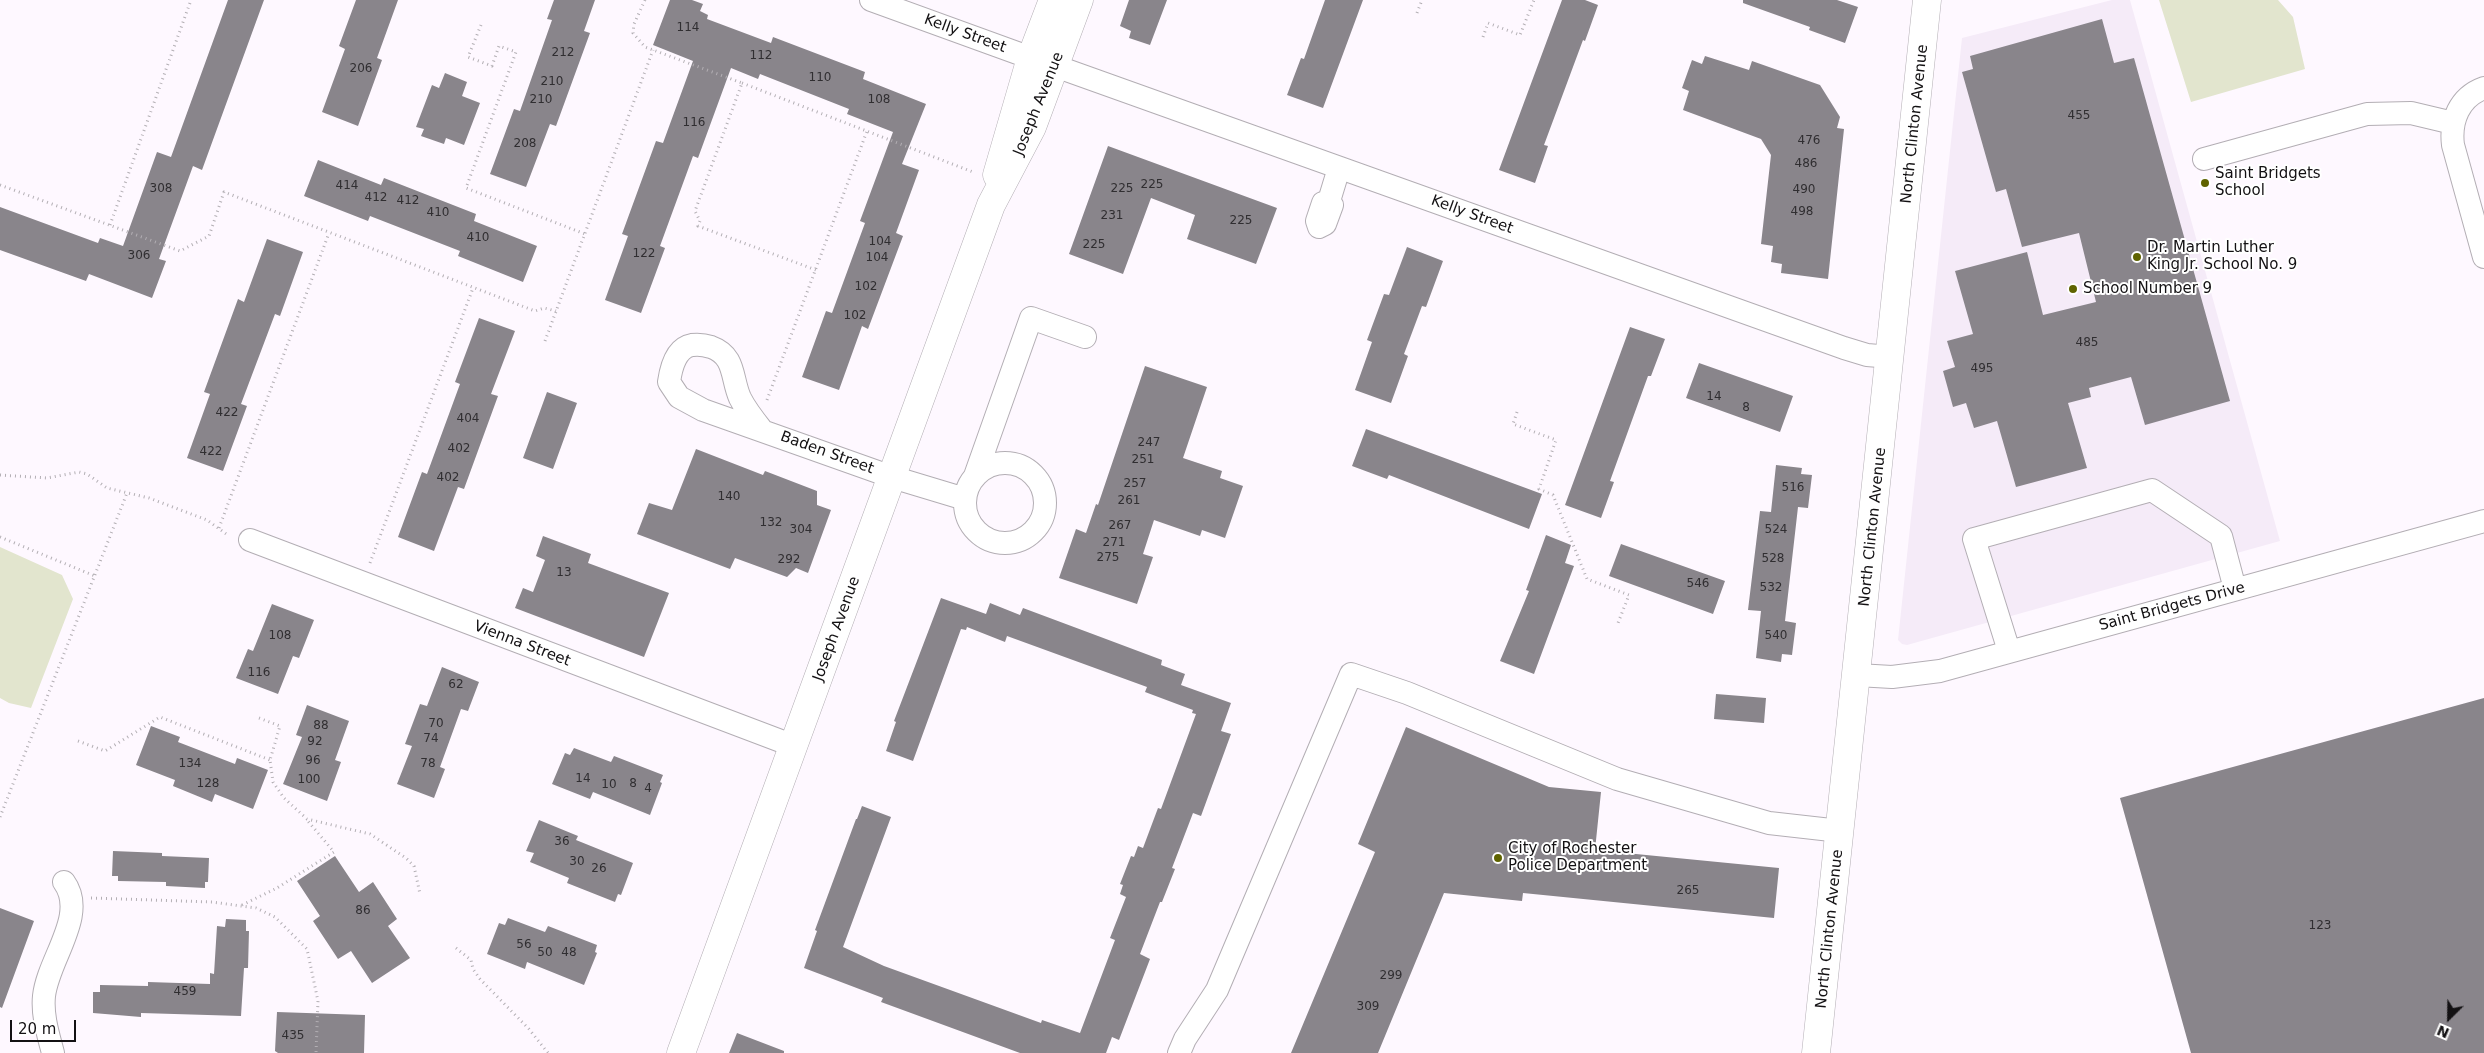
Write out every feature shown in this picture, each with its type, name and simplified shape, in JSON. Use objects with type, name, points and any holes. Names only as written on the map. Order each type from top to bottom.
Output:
[{"type":"main road","name":"Joseph Avenue","points":[[1043,62],[1053,0]]},
{"type":"main road","name":"Joseph Avenue","points":[[681,1053],[994,193],[1006,138],[1043,62],[1079,0]]},
{"type":"main road","name":"North Clinton Avenue","points":[[1816,1053],[1927,0]]},
{"type":"street","name":"Kelly Street","points":[[872,0],[923,9],[1043,62],[1844,348],[1890,357]]},
{"type":"street","points":[[2484,88],[2472,94],[2463,102],[2453,122],[2453,145],[2484,257]]},
{"type":"street","points":[[2204,159],[2367,114],[2411,113],[2453,122]]},
{"type":"street","points":[[1329,201],[1339,168]]},
{"type":"street","points":[[975,476],[992,464],[1004,462],[1017,464],[1029,470],[1038,479],[1044,490],[1046,504],[1043,518],[1036,530],[1025,538],[1011,543],[997,542],[984,537],[974,528],[967,517],[966,492],[975,476],[1031,318],[1084,337]]},
{"type":"street","name":"Baden Street","points":[[760,427],[892,477],[966,499]]},
{"type":"street","points":[[2009,651],[1974,539],[2152,490],[2221,536],[2235,590]]},
{"type":"street","name":"Saint Bridgets Drive","points":[[1857,675],[1892,677],[1924,674],[2484,521]]},
{"type":"street","name":"Vienna Street","points":[[241,540],[794,746]]},
{"type":"street","points":[[1179,1053],[1185,1039],[1217,990],[1350,674],[1407,693],[1617,779],[1769,823],[1840,831]]},
{"type":"street","points":[[53,1053],[44,1011],[44,996],[52,966],[71,919],[68,890]]},
{"type":"path","points":[[110,225],[192,0]]},
{"type":"path","points":[[646,0],[634,24],[633,33],[645,47],[868,131],[994,193]]},
{"type":"path","points":[[1416,13],[1422,0]]},
{"type":"path","points":[[1483,37],[1488,23],[1520,35],[1534,0]]},
{"type":"path","points":[[481,25],[468,57],[492,66],[499,46],[516,52],[466,188],[585,234]]},
{"type":"path","points":[[545,341],[653,50]]},
{"type":"path","points":[[742,83],[695,211],[700,221],[698,226],[816,270]]},
{"type":"path","points":[[760,427],[868,131]]},
{"type":"path","points":[[0,185],[180,251],[209,236],[224,192],[535,311],[544,308],[556,311]]},
{"type":"path","points":[[219,528],[330,233]]},
{"type":"path","points":[[362,584],[473,288]]},
{"type":"path","points":[[1517,412],[1513,424],[1556,440],[1539,488],[1553,495],[1587,579],[1629,595],[1618,623]]},
{"type":"path","points":[[0,475],[47,478],[79,472],[88,474],[107,488],[149,498],[207,520],[241,540]]},
{"type":"path","points":[[0,817],[127,493]]},
{"type":"path","points":[[0,537],[95,576]]},
{"type":"path","points":[[78,741],[106,751],[160,717],[270,760]]},
{"type":"path","points":[[241,906],[277,888],[334,852],[306,819],[284,798],[272,782],[270,760],[280,726],[259,718]]},
{"type":"path","points":[[306,819],[370,834],[414,866],[420,894]]},
{"type":"path","points":[[68,890],[212,902],[256,908],[275,917],[307,949],[318,1001],[316,1053]]},
{"type":"path","points":[[456,948],[471,960],[473,969],[480,979],[529,1029],[548,1053]]},
{"type":"shaded area","name":"School Number 9","points":[[2112,0],[2130,0],[2280,541],[1907,645],[1902,644],[1898,640],[1962,38]]},
{"type":"green space","points":[[2159,0],[2278,0],[2293,17],[2305,69],[2191,102]]},
{"type":"green space","points":[[0,547],[62,575],[73,599],[31,708],[9,703],[0,698]]},
{"type":"building","points":[[228,0],[264,0],[202,170],[193,166],[159,259],[166,261],[152,298],[89,274],[86,281],[0,250],[0,207],[98,243],[100,238],[123,246],[157,152],[171,157]]},
{"type":"building","points":[[356,0],[398,0],[377,58],[382,60],[358,126],[322,112],[345,49],[339,46]]},
{"type":"building","points":[[554,0],[595,0],[584,31],[590,33],[556,126],[550,124],[526,187],[490,174],[514,109],[520,111],[552,20],[547,19]]},
{"type":"building","points":[[670,0],[692,0],[703,4],[700,11],[708,15],[707,19],[771,43],[773,37],[865,72],[863,79],[926,104],[902,164],[919,170],[896,233],[903,236],[868,329],[862,326],[839,390],[802,377],[826,311],[832,313],[865,223],[860,221],[893,132],[847,114],[849,109],[760,74],[758,79],[731,68],[698,158],[693,156],[660,246],[665,248],[641,313],[605,300],[628,236],[622,234],[656,141],[663,143],[693,61],[653,45]]},
{"type":"building","points":[[1129,0],[1167,0],[1150,45],[1129,38],[1131,31],[1120,26]]},
{"type":"building","points":[[1325,0],[1363,0],[1323,108],[1287,95],[1301,58],[1304,59]]},
{"type":"building","points":[[1562,0],[1585,0],[1598,5],[1544,145],[1548,146],[1535,183],[1499,170]]},
{"type":"building","points":[[1743,0],[1837,0],[1858,7],[1845,43],[1809,30],[1810,27],[1743,3]]},
{"type":"building","name":"Dr. Martin Luther King Jr. School No. 9","points":[[2102,19],[2114,63],[2134,58],[2230,401],[2145,425],[2131,377],[2089,388],[2091,397],[2068,403],[2087,468],[2016,487],[1997,421],[1974,428],[1966,403],[1953,407],[1943,371],[1955,367],[1947,341],[1973,334],[1955,271],[2027,252],[2043,315],[2096,302],[2079,233],[2022,247],[2006,189],[1996,192],[1962,72],[1973,69],[1970,56]]},
{"type":"building","points":[[1705,56],[1749,70],[1752,61],[1820,85],[1840,117],[1837,128],[1844,129],[1828,279],[1781,273],[1782,264],[1771,262],[1773,246],[1761,244],[1771,155],[1761,139],[1683,110],[1689,91],[1682,88],[1692,60],[1702,64]]},
{"type":"building","points":[[445,73],[467,82],[462,96],[480,103],[464,145],[446,138],[444,144],[421,136],[424,129],[416,127],[432,85],[439,88]]},
{"type":"building","points":[[1108,146],[1277,208],[1256,264],[1187,239],[1195,215],[1151,198],[1123,274],[1069,254]]},
{"type":"building","points":[[318,160],[381,185],[384,178],[476,214],[474,221],[537,246],[523,282],[458,256],[460,251],[370,216],[368,221],[304,196]]},
{"type":"building","points":[[267,239],[303,252],[280,316],[275,314],[241,404],[247,406],[223,471],[187,458],[210,394],[204,392],[238,299],[244,302]]},
{"type":"building","points":[[1407,247],[1443,261],[1426,307],[1422,306],[1404,354],[1408,356],[1391,403],[1355,390],[1372,342],[1367,340],[1384,294],[1389,295]]},
{"type":"building","points":[[479,318],[515,331],[491,394],[498,396],[464,489],[458,487],[434,551],[398,537],[422,472],[427,474],[460,384],[455,382]]},
{"type":"building","points":[[1630,327],[1665,339],[1651,376],[1648,376],[1610,481],[1614,482],[1601,518],[1565,505]]},
{"type":"building","points":[[1699,363],[1793,396],[1780,432],[1686,398]]},
{"type":"building","points":[[1145,366],[1207,387],[1183,458],[1222,471],[1220,478],[1243,486],[1225,538],[1202,530],[1200,536],[1154,520],[1143,554],[1153,557],[1137,604],[1059,578],[1076,529],[1086,533],[1096,504],[1098,505]]},
{"type":"building","points":[[547,392],[577,403],[553,469],[523,458]]},
{"type":"building","points":[[1366,429],[1542,494],[1529,529],[1389,475],[1387,479],[1352,466]]},
{"type":"building","points":[[696,449],[763,475],[765,471],[817,491],[817,505],[831,510],[808,573],[796,568],[787,577],[735,558],[730,569],[637,534],[649,503],[672,510]]},
{"type":"building","points":[[1776,465],[1802,468],[1801,474],[1812,475],[1808,508],[1798,507],[1785,621],[1796,623],[1792,655],[1782,654],[1781,662],[1756,658],[1761,611],[1748,610],[1760,511],[1771,512]]},
{"type":"building","points":[[1546,535],[1571,545],[1565,563],[1574,566],[1534,674],[1500,661],[1529,591],[1526,590]]},
{"type":"building","points":[[543,536],[591,554],[588,563],[669,593],[644,657],[515,608],[523,588],[533,592],[545,560],[536,556]]},
{"type":"building","points":[[1621,544],[1725,581],[1713,614],[1609,576]]},
{"type":"building","points":[[941,598],[986,614],[990,603],[1020,615],[1023,608],[1162,660],[1161,665],[1185,674],[1181,685],[1231,703],[1221,731],[1231,734],[1201,816],[1193,813],[1172,868],[1175,869],[1140,954],[1150,959],[1119,1040],[1112,1037],[1106,1053],[1020,1053],[881,1002],[883,998],[804,968],[817,931],[815,930],[862,806],[891,817],[843,947],[884,966],[1041,1023],[1042,1020],[1080,1033],[1115,940],[1110,938],[1126,897],[1120,894],[1123,885],[1120,884],[1131,856],[1134,857],[1138,846],[1143,848],[1158,808],[1161,809],[1196,714],[1192,713],[1193,710],[1145,692],[1147,687],[1007,636],[1005,642],[967,627],[966,630],[961,629],[913,761],[886,751],[896,722],[894,721]]},
{"type":"building","points":[[272,604],[314,620],[299,658],[293,656],[278,694],[236,678],[248,649],[253,651]]},
{"type":"building","points":[[442,667],[479,682],[468,711],[461,709],[440,767],[445,769],[434,798],[397,784],[412,746],[405,744],[420,704],[427,706]]},
{"type":"building","points":[[1716,694],[1766,698],[1764,723],[1714,719]]},
{"type":"building","points":[[2484,698],[2484,1053],[2191,1053],[2120,798]]},
{"type":"building","points":[[307,705],[349,721],[335,760],[341,762],[327,801],[283,784],[302,737],[296,735]]},
{"type":"building","points":[[151,726],[180,737],[178,742],[235,764],[237,758],[268,770],[253,809],[215,794],[212,802],[173,786],[175,780],[136,765]]},
{"type":"building","points":[[1406,727],[1549,787],[1601,792],[1595,850],[1779,868],[1774,918],[1523,893],[1522,901],[1444,893],[1378,1053],[1291,1053],[1375,852],[1358,844]]},
{"type":"building","points":[[574,748],[611,762],[614,756],[663,775],[660,782],[662,783],[650,815],[593,792],[590,799],[552,784],[565,753],[570,755]]},
{"type":"building","points":[[539,820],[578,836],[576,840],[633,863],[621,895],[618,894],[615,902],[567,883],[569,878],[530,862],[534,853],[526,851]]},
{"type":"building","points":[[113,851],[162,853],[162,856],[209,858],[208,882],[205,882],[205,888],[166,886],[166,882],[118,881],[118,876],[112,876]]},
{"type":"building","points":[[335,856],[359,892],[373,882],[397,919],[388,926],[410,958],[372,983],[351,951],[338,959],[313,921],[320,916],[297,881]]},
{"type":"building","points":[[0,908],[34,921],[2,1008],[0,1007]]},
{"type":"building","points":[[508,918],[545,932],[548,926],[597,945],[595,952],[597,953],[584,985],[527,962],[525,969],[487,954],[499,923],[505,925]]},
{"type":"building","points":[[226,919],[246,920],[246,931],[249,931],[248,968],[244,968],[241,1016],[141,1013],[141,1017],[93,1013],[93,992],[100,992],[100,985],[148,986],[148,982],[210,984],[210,973],[214,974],[217,926],[225,927]]},
{"type":"building","points":[[277,1012],[365,1015],[364,1053],[278,1053],[275,1051]]},
{"type":"building","points":[[737,1033],[784,1051],[784,1053],[729,1053]]},
{"type":"place","name":"Saint Bridgets School","points":[[2205,183]]},
{"type":"place","name":"Dr. Martin Luther King Jr. School No. 9","points":[[2137,257]]},
{"type":"place","name":"School Number 9","points":[[2073,289]]},
{"type":"place","name":"City of Rochester Police Department","points":[[1498,858]]}]
